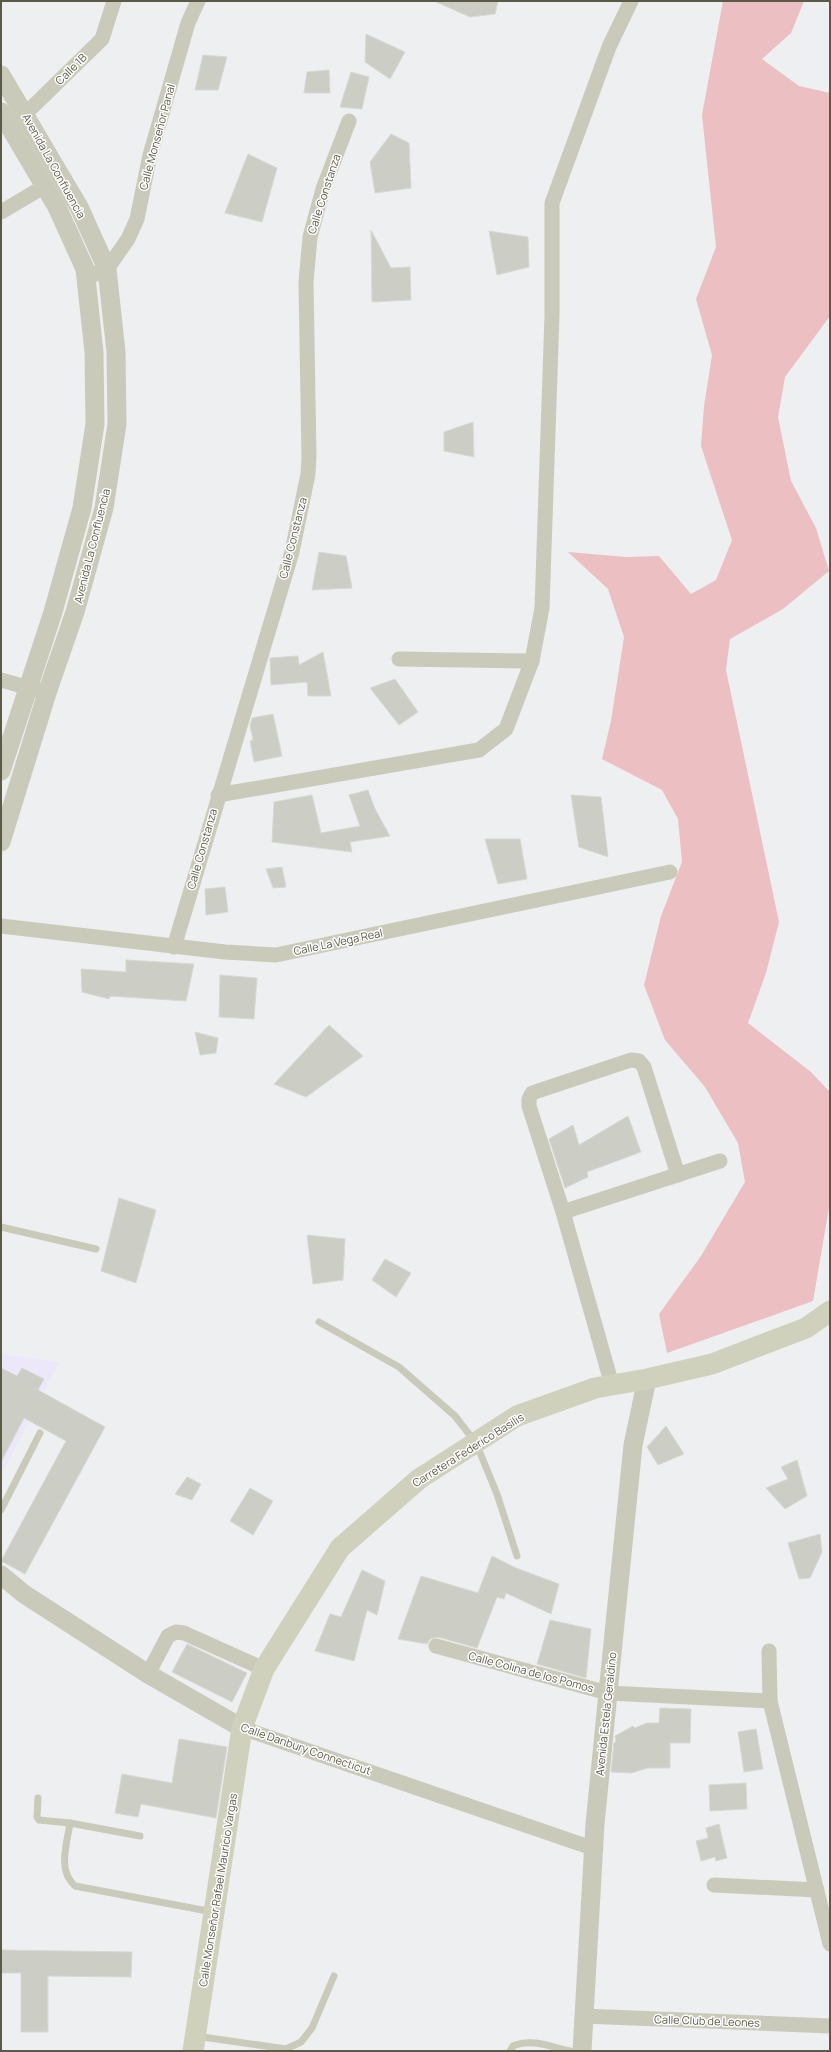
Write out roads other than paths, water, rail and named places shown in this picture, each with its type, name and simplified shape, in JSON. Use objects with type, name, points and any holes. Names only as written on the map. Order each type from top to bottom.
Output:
[{"type":"main road","name":"Carretera Federico Basilis","points":[[242,1728],[264,1669],[340,1548],[419,1479],[517,1416],[595,1388],[647,1379],[712,1364],[806,1328],[830,1312]]},
{"type":"main road","name":"Calle Monseñor Rafael Mauricio Vargas","points":[[195,2044],[242,1728]]},
{"type":"street","name":"Calle 1B","points":[[11,128],[102,39],[114,1]]},
{"type":"street","name":"Calle Monseñor Panal","points":[[107,269],[125,244],[137,218],[150,155],[188,23],[198,1]]},
{"type":"street","points":[[218,795],[480,750],[506,729],[532,661],[542,608],[552,315],[552,203],[609,47],[631,1]]},
{"type":"street","name":"Avenida La Confluencia","points":[[1,75],[26,114],[79,207],[107,269],[116,352],[117,424],[104,508],[75,612],[47,693],[1,842]]},
{"type":"street","name":"Avenida La Confluencia","points":[[1,112],[58,207],[85,269],[94,352],[95,424],[82,508],[53,612],[1,771]]},
{"type":"street","name":"Calle Constanza","points":[[174,947],[218,795],[292,552],[308,474],[306,282],[309,244],[316,212],[349,121]]},
{"type":"street","points":[[1,212],[45,186]]},
{"type":"street","points":[[86,278],[107,269]]},
{"type":"street","points":[[399,659],[532,661]]},
{"type":"street","points":[[1,680],[47,693]]},
{"type":"street","name":"Calle La Vega Real","points":[[1,926],[174,947],[276,955],[670,872]]},
{"type":"street","points":[[612,1385],[563,1212],[529,1106],[529,1099],[532,1093],[631,1060],[639,1061],[644,1067],[678,1175]]},
{"type":"street","points":[[563,1212],[720,1161]]},
{"type":"street","name":"Avenida Estela Geraldino","points":[[582,2051],[595,1849],[595,1824],[633,1445],[647,1379]]},
{"type":"street","name":"Calle Danbury Connecticut","points":[[1,1575],[24,1594],[148,1674],[242,1728],[595,1849]]},
{"type":"street","points":[[148,1674],[168,1636],[176,1632],[184,1633],[264,1669]]},
{"type":"street","name":"Calle Colina de los Pomos","points":[[436,1646],[608,1693],[770,1701]]},
{"type":"street","points":[[769,1651],[770,1701],[830,1944]]},
{"type":"street","points":[[714,1885],[817,1890]]},
{"type":"street","name":"Calle Club de Leones","points":[[584,2016],[830,2026]]},
{"type":"lane","points":[[1,1227],[96,1249]]},
{"type":"lane","points":[[318,1322],[399,1367],[455,1416],[476,1443],[497,1494],[517,1556]]},
{"type":"lane","points":[[1,1510],[40,1433]]},
{"type":"lane","points":[[38,1798],[37,1817],[39,1820],[70,1823],[140,1836]]},
{"type":"lane","points":[[70,1823],[64,1869],[67,1879],[74,1886],[215,1913]]},
{"type":"lane","points":[[195,2044],[286,2048],[301,2042],[312,2028],[334,1976]]},
{"type":"lane","points":[[510,2051],[512,2046],[522,2042],[533,2042],[570,2051]]}]
